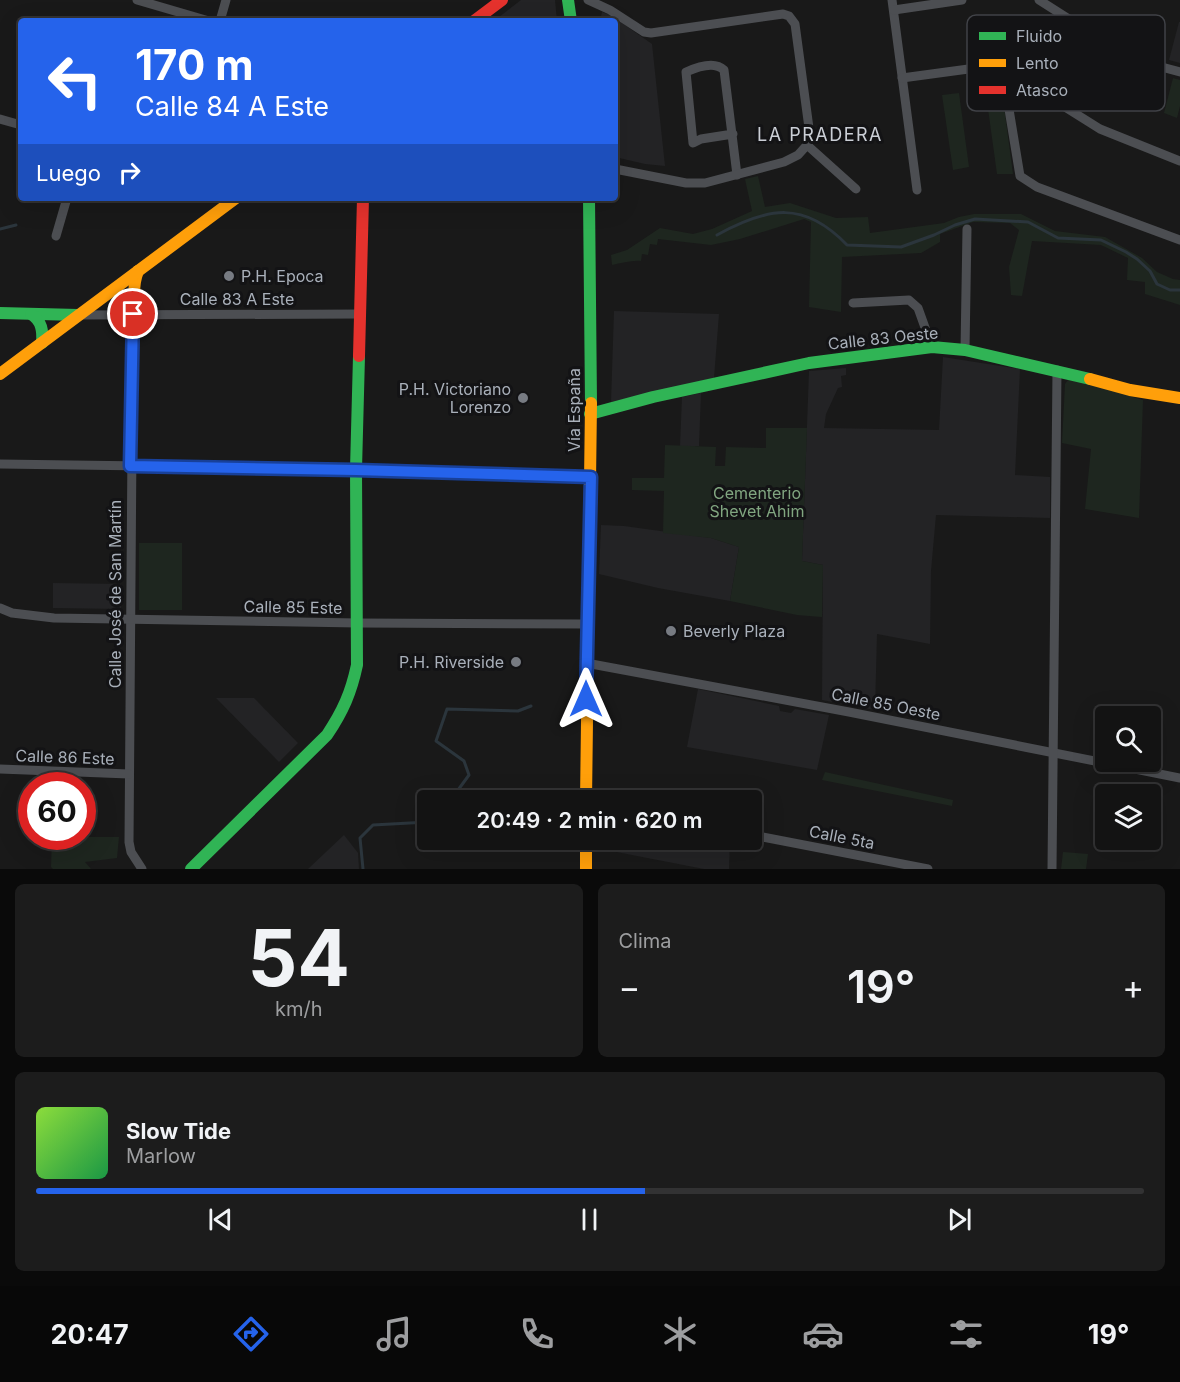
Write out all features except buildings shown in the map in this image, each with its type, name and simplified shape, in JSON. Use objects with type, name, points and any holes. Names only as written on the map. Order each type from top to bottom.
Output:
[{"type":"street","points":[[137,0],[199,18]]},
{"type":"street","points":[[221,18],[226,0]]},
{"type":"street","points":[[478,18],[502,0]]},
{"type":"street","points":[[588,0],[610,10],[644,32],[651,33],[783,14],[789,16],[795,24],[809,128],[807,145],[798,155],[784,162],[705,183],[686,183],[618,170]]},
{"type":"street","points":[[892,0],[917,189]]},
{"type":"street","points":[[894,10],[962,0]]},
{"type":"street","points":[[1039,0],[1063,15]]},
{"type":"street","points":[[567,2],[570,18]]},
{"type":"street","points":[[733,134],[701,139],[693,143],[686,72],[715,65],[721,66],[724,70],[733,134],[737,175]]},
{"type":"street","points":[[1165,67],[1180,72]]},
{"type":"street","points":[[902,78],[967,69]]},
{"type":"street","points":[[1009,111],[1020,177],[1037,187],[1180,240]]},
{"type":"street","points":[[1071,111],[1100,129],[1180,161]]},
{"type":"street","points":[[0,119],[18,124]]},
{"type":"street","points":[[807,145],[856,189]]},
{"type":"street","points":[[56,236],[66,201]]},
{"type":"street","points":[[0,374],[232,201]]},
{"type":"street","points":[[191,869],[327,735],[351,692],[357,665],[356,470],[363,201]]},
{"type":"street","name":"Vía España","points":[[586,790],[586,663],[591,477],[589,201]]},
{"type":"street","points":[[965,350],[967,229]]},
{"type":"street","points":[[138,271],[133,294],[138,314]]},
{"type":"street","points":[[853,303],[909,300],[918,308],[932,347]]},
{"type":"street","points":[[0,313],[78,315]]},
{"type":"street","points":[[32,314],[42,326],[42,343]]},
{"type":"street","name":"Calle José de San Martín","points":[[138,314],[130,466],[129,842],[131,852],[142,869]]},
{"type":"street","name":"Calle 83 A Este","points":[[78,315],[360,314]]},
{"type":"street","name":"Calle 83 Oeste","points":[[590,414],[653,397],[809,363],[932,347],[965,350],[1057,370],[1130,390],[1180,398]]},
{"type":"street","points":[[1052,869],[1057,370]]},
{"type":"street","points":[[0,464],[356,470],[591,477]]},
{"type":"street","name":"Calle 85 Este","points":[[0,608],[12,613],[33,616],[130,620],[587,624]]},
{"type":"street","name":"Calle 85 Oeste","points":[[586,663],[849,712],[1180,778]]},
{"type":"street","name":"Calle 86 Este","points":[[0,769],[129,774]]},
{"type":"street","name":"Calle 5ta","points":[[762,837],[928,869]]},
{"type":"street","points":[[585,869],[586,850]]},
{"type":"shaded area","points":[[521,0],[555,0],[557,18],[498,18]]},
{"type":"shaded area","points":[[602,12],[615,18],[601,18]]},
{"type":"shaded area","points":[[618,20],[652,44],[665,166],[618,158]]},
{"type":"shaded area","points":[[1180,22],[1180,63],[1169,60]]},
{"type":"shaded area","points":[[614,311],[719,314],[714,378],[611,402]]},
{"type":"shaded area","points":[[943,357],[1020,369],[1015,475],[1050,477],[1050,518],[936,515],[931,571],[930,644],[877,634],[875,710],[822,700],[823,565],[802,561],[809,371],[846,368],[846,375],[841,376],[842,387],[838,388],[826,414],[824,428],[939,430]]},
{"type":"shaded area","points":[[701,393],[699,446],[680,446],[682,397]]},
{"type":"shaded area","points":[[601,525],[711,538],[739,547],[730,601],[658,588],[599,574]]},
{"type":"shaded area","points":[[53,583],[121,584],[121,609],[53,608]]},
{"type":"shaded area","points":[[698,689],[779,706],[780,711],[791,713],[795,709],[829,715],[817,770],[687,747]]},
{"type":"shaded area","points":[[216,698],[254,698],[298,743],[279,762]]},
{"type":"shaded area","points":[[344,835],[358,853],[359,869],[308,869]]},
{"type":"shaded area","points":[[606,850],[730,850],[729,869],[704,869]]},
{"type":"green space","points":[[1173,78],[1180,80],[1180,106],[1177,118],[1164,113]]},
{"type":"green space","points":[[959,93],[969,167],[953,170],[942,95]]},
{"type":"green space","points":[[988,111],[1005,111],[1013,174],[997,174]]},
{"type":"green space","points":[[758,176],[765,207],[790,203],[836,218],[868,217],[870,233],[944,223],[974,214],[1021,214],[1055,231],[1105,237],[1142,258],[1157,272],[1180,280],[1180,305],[1145,294],[1145,282],[1127,280],[1128,258],[1101,245],[1032,241],[1022,296],[1011,295],[1009,267],[1019,230],[1010,223],[973,222],[940,234],[940,242],[921,253],[842,257],[841,312],[809,307],[811,222],[804,219],[740,239],[711,245],[658,239],[657,245],[650,244],[648,255],[642,254],[641,261],[612,265],[611,255],[627,250],[660,228],[693,234],[712,229],[752,211],[745,179]]},
{"type":"green space","points":[[1068,380],[1143,400],[1139,518],[1085,509],[1091,449],[1062,443],[1065,384]]},
{"type":"green space","name":"Cementerio Shevet Ahim","points":[[766,428],[807,428],[802,561],[823,565],[822,617],[797,615],[730,601],[739,547],[711,538],[663,533],[664,491],[632,490],[632,478],[664,478],[665,445],[716,447],[715,466],[725,466],[726,447],[766,448]]},
{"type":"green space","points":[[139,543],[182,543],[182,610],[139,610]]},
{"type":"green space","points":[[825,772],[953,800],[952,806],[822,780]]},
{"type":"green space","points":[[96,837],[119,837],[117,858],[85,862],[91,869],[53,869],[51,867],[52,850],[96,850]]},
{"type":"green space","points":[[1063,852],[1088,854],[1086,869],[1061,869]]},
{"type":"waterway","points":[[717,235],[753,218],[785,213],[800,215],[816,221],[847,245],[901,247],[975,219],[1028,222],[1058,238],[1101,240],[1137,259],[1150,271],[1157,284],[1170,290],[1180,290]]},
{"type":"waterway","points":[[0,229],[16,225]]},
{"type":"waterway","points":[[458,790],[469,775],[464,761],[436,741],[447,709],[518,711],[531,706]]},
{"type":"waterway","points":[[363,869],[360,838],[373,825],[417,823]]},
{"type":"traffic: fast","points":[[568,0],[571,18]]},
{"type":"traffic: fast","points":[[589,201],[591,403]]},
{"type":"traffic: fast","points":[[0,313],[78,315]]},
{"type":"traffic: fast","points":[[31,314],[38,320],[41,327],[42,343]]},
{"type":"traffic: fast","points":[[590,414],[653,397],[809,363],[932,347],[965,350],[1090,379]]},
{"type":"traffic: fast","points":[[191,869],[327,735],[342,710],[352,684],[357,665],[356,469],[359,356]]},
{"type":"traffic: slow","points":[[0,374],[232,201]]},
{"type":"traffic: slow","points":[[138,271],[134,293],[143,314]]},
{"type":"traffic: slow","points":[[1090,379],[1130,390],[1180,398]]},
{"type":"traffic: slow","points":[[586,790],[591,403]]},
{"type":"traffic: slow","points":[[586,850],[586,869]]},
{"type":"traffic: jam","points":[[478,18],[502,0]]},
{"type":"traffic: jam","points":[[359,356],[363,201]]},
{"type":"place","name":"P.H. Epoca","points":[[229,276]]},
{"type":"place","name":"P.H. Victoriano Lorenzo","points":[[523,398]]},
{"type":"place","name":"Beverly Plaza","points":[[671,631]]},
{"type":"place","name":"P.H. Riverside","points":[[516,662]]},
{"type":"district","name":"LA PRADERA","points":[[820,134]]},
{"type":"route","points":[[133,314],[130,466],[591,477],[586,699]]}]
